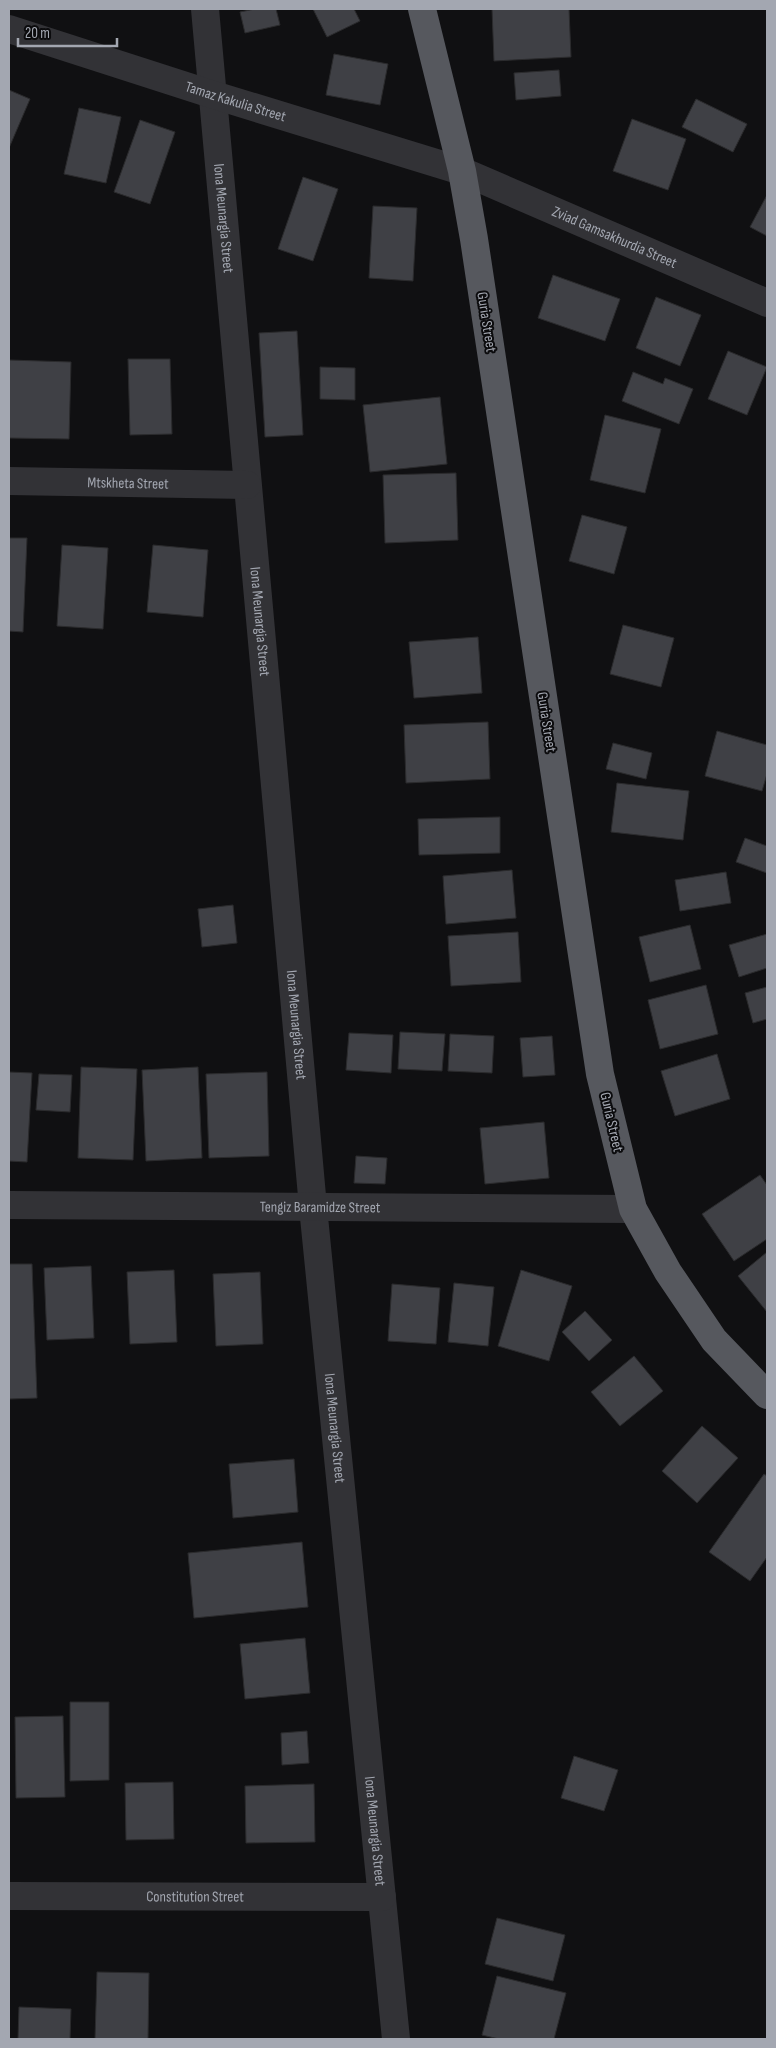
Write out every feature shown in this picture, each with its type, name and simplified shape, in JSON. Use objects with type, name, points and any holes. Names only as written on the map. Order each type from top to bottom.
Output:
[{"type":"highway","name":"Guria Street","points":[[422,9],[462,171],[476,248],[600,1074],[632,1208],[668,1272],[714,1340],[767,1395]]},
{"type":"street","name":"Iona Meunargia Street","points":[[205,9],[313,1208],[396,2039]]},
{"type":"street","name":"Tamaz Kakulia Street","points":[[9,29],[214,95],[462,171]]},
{"type":"street","name":"Zviad Gamsakhurdia Street","points":[[462,171],[767,303]]},
{"type":"street","name":"Mtskheta Street","points":[[9,481],[247,485]]},
{"type":"street","name":"Tengiz Baramidze Street","points":[[9,1205],[313,1208],[632,1208]]},
{"type":"street","name":"Constitution Street","points":[[9,1896],[382,1897]]},
{"type":"building","points":[[255,9],[276,9],[280,25],[245,33],[240,12]]},
{"type":"building","points":[[313,9],[354,9],[360,21],[327,37]]},
{"type":"building","points":[[492,9],[569,9],[571,57],[494,61]]},
{"type":"building","points":[[334,54],[388,64],[380,105],[326,95]]},
{"type":"building","points":[[559,70],[561,96],[516,100],[514,73]]},
{"type":"building","points":[[9,90],[30,99],[9,148]]},
{"type":"building","points":[[696,99],[747,124],[733,152],[682,127]]},
{"type":"building","points":[[79,108],[121,117],[106,183],[64,174]]},
{"type":"building","points":[[632,119],[686,139],[668,190],[613,171]]},
{"type":"building","points":[[140,120],[175,132],[150,204],[114,192]]},
{"type":"building","points":[[303,177],[338,189],[313,261],[278,249]]},
{"type":"building","points":[[767,195],[767,236],[750,227]]},
{"type":"building","points":[[373,206],[417,208],[413,281],[369,278]]},
{"type":"building","points":[[553,275],[620,299],[605,341],[538,318]]},
{"type":"building","points":[[656,297],[701,315],[680,366],[636,348]]},
{"type":"building","points":[[297,331],[303,435],[265,437],[259,333]]},
{"type":"building","points":[[728,351],[767,367],[747,415],[708,399]]},
{"type":"building","points":[[128,359],[170,359],[172,434],[130,435]]},
{"type":"building","points":[[9,360],[71,362],[69,439],[9,438]]},
{"type":"building","points":[[320,367],[355,368],[355,400],[320,399]]},
{"type":"building","points":[[633,372],[663,384],[665,378],[693,389],[679,424],[622,401]]},
{"type":"building","points":[[440,397],[447,464],[370,472],[363,405]]},
{"type":"building","points":[[605,415],[661,429],[645,493],[590,480]]},
{"type":"building","points":[[456,473],[458,540],[385,543],[383,475]]},
{"type":"building","points":[[582,515],[627,527],[614,574],[569,561]]},
{"type":"building","points":[[9,538],[27,538],[23,632],[9,631]]},
{"type":"building","points":[[62,545],[108,548],[103,629],[57,626]]},
{"type":"building","points":[[153,545],[208,550],[203,617],[147,612]]},
{"type":"building","points":[[623,625],[674,638],[661,687],[610,674]]},
{"type":"building","points":[[478,637],[482,693],[414,698],[409,642]]},
{"type":"building","points":[[488,722],[490,779],[406,783],[404,725]]},
{"type":"building","points":[[717,731],[767,745],[767,774],[762,791],[705,776]]},
{"type":"building","points":[[613,743],[652,753],[646,779],[606,769]]},
{"type":"building","points":[[617,783],[689,791],[683,840],[611,832]]},
{"type":"building","points":[[500,817],[500,853],[419,855],[418,819]]},
{"type":"building","points":[[745,838],[767,846],[767,873],[736,862]]},
{"type":"building","points":[[512,870],[516,918],[446,924],[443,876]]},
{"type":"building","points":[[726,872],[731,903],[680,911],[675,880]]},
{"type":"building","points":[[233,905],[237,943],[202,947],[198,909]]},
{"type":"building","points":[[690,925],[701,969],[650,982],[639,937]]},
{"type":"building","points":[[518,932],[521,982],[451,986],[448,936]]},
{"type":"building","points":[[767,934],[767,968],[739,977],[729,945]]},
{"type":"building","points":[[706,985],[718,1034],[660,1049],[648,1000]]},
{"type":"building","points":[[767,987],[767,1019],[753,1023],[745,993]]},
{"type":"building","points":[[400,1032],[445,1034],[442,1071],[398,1069]]},
{"type":"building","points":[[349,1033],[393,1035],[391,1073],[346,1070]]},
{"type":"building","points":[[450,1034],[494,1036],[492,1073],[448,1071]]},
{"type":"building","points":[[552,1036],[555,1075],[523,1077],[520,1038]]},
{"type":"building","points":[[717,1054],[730,1099],[675,1116],[661,1071]]},
{"type":"building","points":[[81,1067],[137,1069],[133,1160],[78,1158]]},
{"type":"building","points":[[198,1067],[202,1158],[146,1161],[142,1070]]},
{"type":"building","points":[[9,1072],[32,1073],[27,1162],[9,1161]]},
{"type":"building","points":[[267,1072],[269,1156],[209,1158],[206,1074]]},
{"type":"building","points":[[39,1074],[72,1075],[70,1112],[36,1110]]},
{"type":"building","points":[[544,1122],[549,1178],[485,1184],[480,1128]]},
{"type":"building","points":[[356,1156],[387,1158],[385,1184],[354,1183]]},
{"type":"building","points":[[760,1175],[767,1185],[767,1239],[734,1261],[702,1214]]},
{"type":"building","points":[[767,1252],[767,1312],[738,1276]]},
{"type":"building","points":[[9,1264],[32,1264],[37,1398],[9,1399]]},
{"type":"building","points":[[91,1266],[94,1338],[47,1340],[44,1268]]},
{"type":"building","points":[[174,1270],[177,1342],[130,1344],[127,1272]]},
{"type":"building","points":[[521,1270],[572,1286],[549,1361],[498,1346]]},
{"type":"building","points":[[260,1272],[263,1344],[216,1346],[213,1274]]},
{"type":"building","points":[[454,1283],[494,1287],[488,1346],[448,1342]]},
{"type":"building","points":[[392,1284],[440,1288],[436,1344],[388,1341]]},
{"type":"building","points":[[585,1311],[612,1340],[589,1361],[562,1332]]},
{"type":"building","points":[[634,1356],[663,1391],[620,1426],[591,1392]]},
{"type":"building","points":[[702,1426],[738,1458],[697,1503],[662,1471]]},
{"type":"building","points":[[294,1459],[298,1512],[233,1518],[229,1464]]},
{"type":"building","points":[[764,1474],[767,1476],[767,1557],[750,1581],[709,1552]]},
{"type":"building","points":[[302,1542],[308,1607],[194,1618],[188,1553]]},
{"type":"building","points":[[305,1638],[310,1693],[245,1699],[240,1644]]},
{"type":"building","points":[[70,1702],[109,1702],[109,1780],[70,1781]]},
{"type":"building","points":[[63,1716],[65,1797],[16,1798],[15,1717]]},
{"type":"building","points":[[307,1731],[309,1763],[282,1765],[281,1733]]},
{"type":"building","points":[[574,1756],[618,1770],[604,1811],[561,1798]]},
{"type":"building","points":[[173,1782],[174,1839],[126,1840],[125,1783]]},
{"type":"building","points":[[314,1784],[315,1842],[246,1843],[245,1786]]},
{"type":"building","points":[[497,1918],[565,1935],[553,1981],[485,1964]]},
{"type":"building","points":[[97,1972],[149,1973],[148,2039],[95,2039]]},
{"type":"building","points":[[497,1976],[566,1993],[554,2039],[499,2039],[482,2035]]},
{"type":"building","points":[[19,2007],[71,2009],[70,2039],[18,2039]]}]
